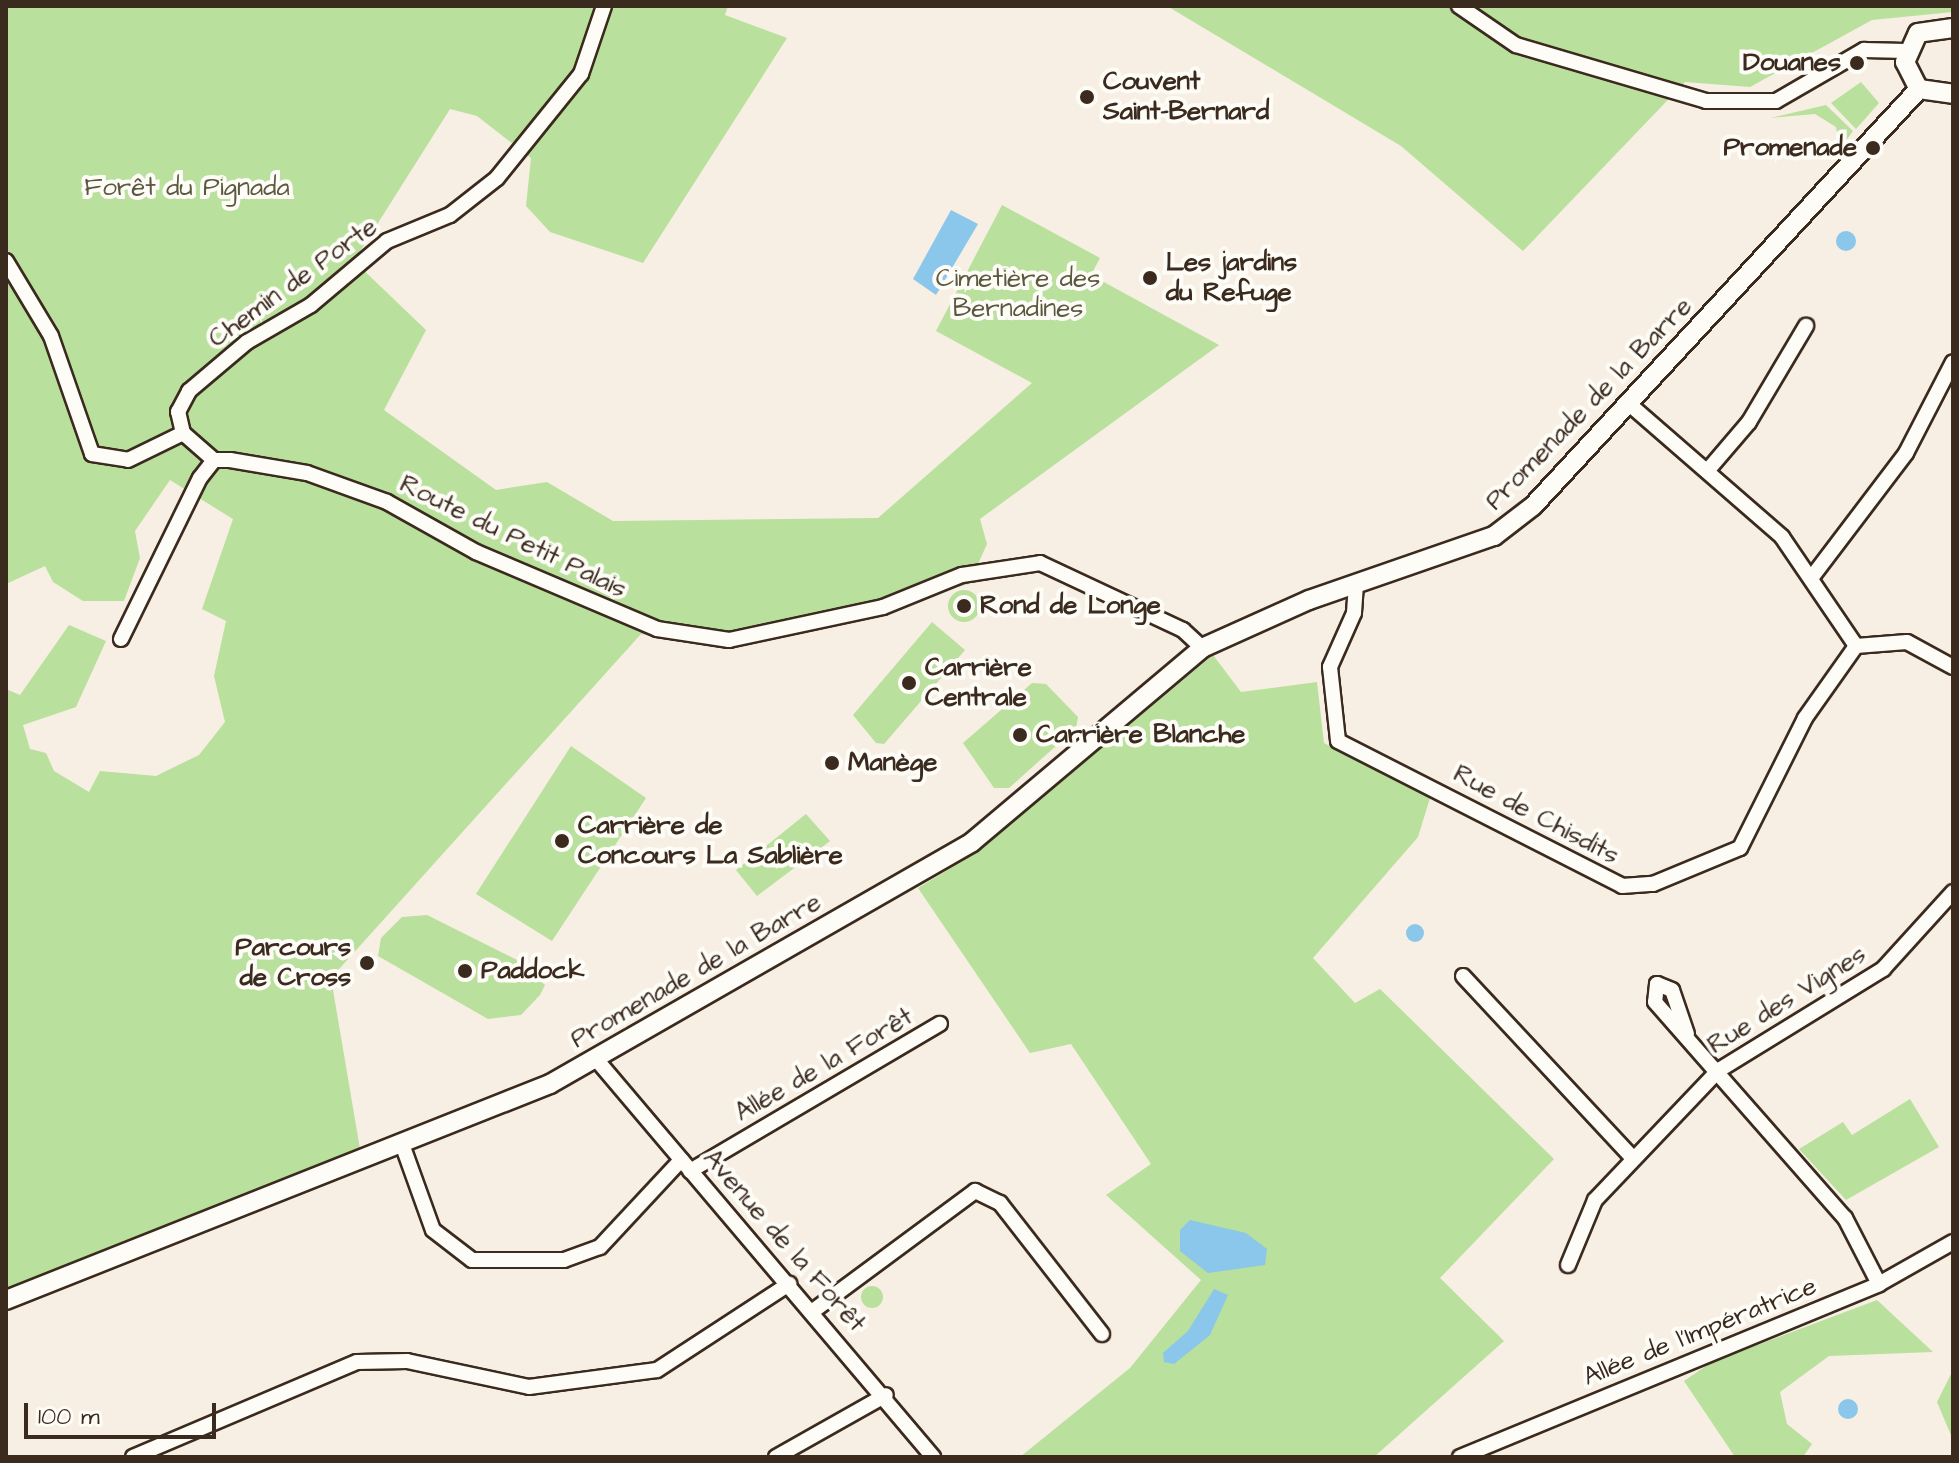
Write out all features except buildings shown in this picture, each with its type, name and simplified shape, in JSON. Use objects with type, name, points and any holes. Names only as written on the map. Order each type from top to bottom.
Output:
[{"type":"main road","points":[[1953,28],[1927,28],[1906,51],[1907,72],[1919,89],[1953,94]]},
{"type":"main road","name":"Promenade de la Barre","points":[[6,1300],[402,1144],[596,1059],[972,842],[1202,648],[1356,584],[1451,554],[1513,524],[1919,89]]},
{"type":"street","name":"Chemin de Porte","points":[[183,433],[178,412],[189,391],[247,342],[311,305],[387,241],[450,215],[497,178],[581,74],[604,6]]},
{"type":"street","points":[[1459,6],[1516,45],[1706,101],[1776,101],[1864,50],[1906,51]]},
{"type":"street","points":[[6,261],[51,336],[92,454],[128,460],[183,433],[214,460],[121,639]]},
{"type":"street","points":[[1708,470],[1749,422],[1806,326]]},
{"type":"street","points":[[1812,577],[1906,453],[1953,362]]},
{"type":"street","points":[[1628,403],[1782,537],[1856,646],[1907,642],[1953,667]]},
{"type":"street","name":"Route du Petit Palais","points":[[214,460],[307,473],[387,502],[476,552],[657,629],[729,640],[883,607],[989,568],[1040,563],[1183,630],[1202,648]]},
{"type":"street","name":"Rue de Chisdits","points":[[1356,584],[1354,613],[1330,667],[1338,741],[1622,886],[1653,884],[1740,848],[1805,718],[1856,646]]},
{"type":"street","name":"Rue des Vignes","points":[[1568,1265],[1595,1200],[1719,1070],[1883,969],[1953,892]]},
{"type":"street","points":[[1463,976],[1633,1158]]},
{"type":"street","name":"Allée de la Forêt","points":[[402,1144],[433,1230],[472,1260],[564,1260],[600,1247],[686,1166],[940,1024]]},
{"type":"street","points":[[1687,1034],[1845,1218],[1879,1284]]},
{"type":"street","name":"Avenue de la Forêt","points":[[596,1059],[886,1395],[933,1457]]},
{"type":"street","points":[[813,1311],[975,1191],[1000,1203],[1102,1334]]},
{"type":"street","name":"Allée de l'Impératrice","points":[[1460,1457],[1879,1284],[1953,1242]]},
{"type":"street","points":[[133,1457],[357,1362],[407,1361],[529,1387],[657,1370],[789,1284]]},
{"type":"street","points":[[776,1457],[886,1395]]},
{"type":"green space","name":"Forêt du Pignada","points":[[6,6],[728,6],[725,15],[787,38],[643,263],[550,232],[526,206],[531,158],[477,116],[450,109],[354,261],[426,330],[384,410],[496,490],[547,482],[613,521],[878,518],[1032,383],[936,331],[1002,205],[1100,258],[1091,275],[1219,345],[980,519],[987,544],[969,584],[725,649],[641,634],[331,978],[361,1155],[6,1291],[6,689],[20,695],[69,625],[106,641],[76,707],[23,725],[30,749],[46,753],[54,771],[89,792],[100,771],[156,776],[199,755],[225,722],[214,676],[226,621],[202,609],[233,519],[170,480],[135,531],[140,558],[124,601],[83,601],[53,582],[45,566],[6,584]]},
{"type":"green space","points":[[1167,6],[1953,6],[1953,12],[1872,20],[1750,87],[1685,82],[1523,251],[1401,146]]},
{"type":"green space","points":[[1861,82],[1879,103],[1856,129],[1831,103]]},
{"type":"green space","points":[[1826,105],[1853,131],[1840,149],[1836,127],[1815,114],[1770,118]]},
{"type":"green space","name":"Rond de Longe","points":[[964,590],[976,594],[980,606],[976,618],[964,622],[952,618],[948,606],[952,594]]},
{"type":"green space","name":"Carrière Centrale","points":[[932,622],[965,650],[884,744],[876,743],[853,715]]},
{"type":"green space","points":[[1213,655],[1241,692],[1317,682],[1324,743],[1430,798],[1418,837],[1313,958],[1355,1003],[1380,989],[1554,1159],[1440,1278],[1504,1341],[1374,1457],[1020,1457],[1130,1368],[1201,1280],[1106,1195],[1151,1164],[1071,1044],[1030,1053],[918,888],[976,853]]},
{"type":"green space","name":"Carrière Blanche","points":[[1032,683],[1046,684],[1078,717],[1076,728],[1009,788],[994,788],[963,743]]},
{"type":"green space","name":"Carrière de Concours La Sablière","points":[[571,746],[646,798],[552,941],[476,894]]},
{"type":"green space","points":[[806,814],[830,841],[757,896],[736,870]]},
{"type":"green space","name":"Paddock","points":[[427,915],[517,960],[545,985],[540,995],[521,1015],[488,1019],[378,956],[381,938],[402,917]]},
{"type":"green space","points":[[1910,1099],[1939,1147],[1846,1200],[1799,1149],[1843,1122],[1852,1135]]},
{"type":"green space","points":[[872,1286],[880,1289],[883,1297],[880,1305],[872,1308],[864,1305],[861,1297],[864,1289]]},
{"type":"green space","points":[[1877,1300],[1933,1352],[1829,1356],[1780,1392],[1787,1424],[1812,1444],[1803,1457],[1735,1457],[1684,1381],[1712,1362]]},
{"type":"green space","points":[[1953,1372],[1953,1440],[1937,1402]]},
{"type":"water","points":[[951,210],[978,224],[936,295],[913,279]]},
{"type":"water","points":[[1846,231],[1853,234],[1856,241],[1853,248],[1846,251],[1839,248],[1836,241],[1839,234]]},
{"type":"water","points":[[1415,924],[1424,933],[1415,942],[1406,933]]},
{"type":"water","points":[[1190,1220],[1246,1233],[1267,1249],[1265,1265],[1208,1273],[1180,1251],[1180,1230]]},
{"type":"water","points":[[1214,1289],[1228,1295],[1210,1335],[1174,1364],[1164,1362],[1163,1353],[1188,1331]]},
{"type":"water","points":[[1848,1399],[1855,1402],[1858,1409],[1855,1416],[1848,1419],[1841,1416],[1838,1409],[1841,1402]]},
{"type":"place","name":"Douanes","points":[[1857,63]]},
{"type":"place","name":"Couvent Saint-Bernard","points":[[1087,97]]},
{"type":"place","name":"Promenade","points":[[1873,148]]},
{"type":"place","name":"Les jardins du Refuge","points":[[1150,278]]},
{"type":"place","name":"Rond de Longe","points":[[964,606]]},
{"type":"place","name":"Carrière Centrale","points":[[909,683]]},
{"type":"place","name":"Carrière Blanche","points":[[1020,735]]},
{"type":"place","name":"Manège","points":[[832,763]]},
{"type":"place","name":"Carrière de Concours La Sablière","points":[[562,841]]},
{"type":"place","name":"Parcours de Cross","points":[[367,963]]},
{"type":"place","name":"Paddock","points":[[465,971]]},
{"type":"park label","name":"Cimetière des Bernadines","points":[[1018,294]]}]
